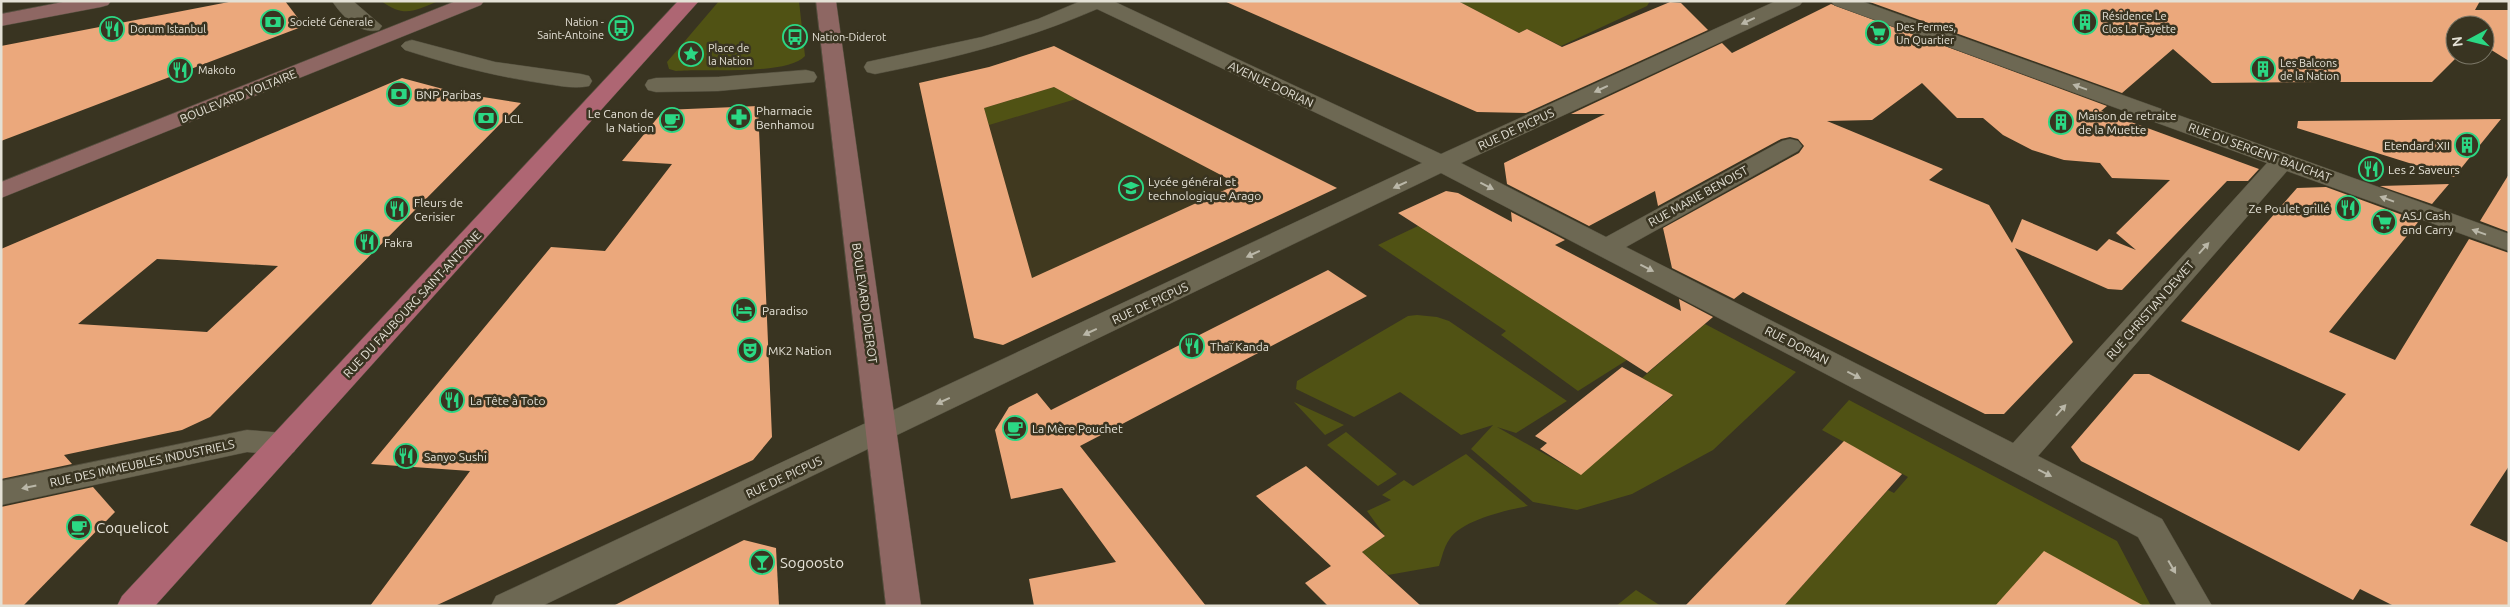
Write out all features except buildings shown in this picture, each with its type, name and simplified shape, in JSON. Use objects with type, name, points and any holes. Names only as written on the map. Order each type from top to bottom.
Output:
[{"type":"main road","points":[[1,20],[101,1]]},
{"type":"main road","name":"BOULEVARD VOLTAIRE","points":[[1,191],[474,1]]},
{"type":"main road","name":"RUE DU FAUBOURG SAINT-ANTOINE","points":[[134,606],[689,1]]},
{"type":"main road","name":"BOULEVARD DIDEROT","points":[[826,1],[883,430],[904,606]]},
{"type":"street","points":[[342,1],[350,11],[372,26]]},
{"type":"street","name":"RUE DU SERGENT BAUCHAT","points":[[1841,1],[2509,243]]},
{"type":"street","points":[[875,67],[970,47],[1099,2]]},
{"type":"street","name":"AVENUE DORIAN","points":[[1099,2],[1444,164]]},
{"type":"street","name":"RUE DE PICPUS","points":[[508,606],[1789,2]]},
{"type":"street","points":[[412,46],[469,64],[543,78],[581,82]]},
{"type":"street","points":[[656,85],[718,84],[806,77]]},
{"type":"street","name":"RUE MARIE BENOIST","points":[[1607,247],[1790,146]]},
{"type":"street","name":"RUE CHRISTIAN DEWET","points":[[2017,459],[2282,161]]},
{"type":"street","name":"RUE DORIAN","points":[[1444,164],[2150,528],[2195,606]]},
{"type":"street","name":"RUE DES IMMEUBLES INDUSTRIELS","points":[[1,493],[247,441],[282,444]]},
{"type":"shaded area","points":[[381,1],[439,1],[416,10],[403,11],[397,10]]},
{"type":"shaded area","points":[[719,1],[799,1],[805,56],[795,62],[764,69],[676,71],[669,69],[667,62]]},
{"type":"shaded area","points":[[1458,1],[1650,1],[1647,6],[1561,46],[1527,29],[1519,33]]},
{"type":"shaded area","name":"Lycée général et technologique Arago","points":[[1054,46],[1321,181],[1320,196],[1003,345],[974,338],[919,83],[989,67]]},
{"type":"shaded area","points":[[1054,87],[1076,99],[989,125],[984,108]]},
{"type":"shaded area","points":[[1418,226],[1627,360],[1578,391],[1501,335],[1506,331],[1378,245]]},
{"type":"shaded area","points":[[1408,316],[1437,317],[1449,321],[1567,401],[1516,433],[1497,427],[1580,474],[1673,396],[1642,378],[1705,324],[1796,372],[1713,450],[1632,494],[1577,510],[1533,502],[1471,449],[1493,425],[1461,435],[1400,392],[1354,417],[1296,389],[1297,381]]},
{"type":"shaded area","points":[[1849,400],[2117,541],[2151,606],[1784,606],[1888,490],[1894,493],[1908,477],[1822,430]]},
{"type":"shaded area","points":[[1294,402],[1344,425],[1325,435]]},
{"type":"shaded area","points":[[1346,432],[1397,474],[1378,486],[1327,445]]},
{"type":"shaded area","points":[[1466,454],[1528,506],[1485,517],[1463,527],[1447,543],[1439,566],[1388,575],[1362,552],[1385,536],[1367,511],[1391,500],[1382,495],[1404,480],[1413,486]]},
{"type":"shaded area","points":[[1636,590],[1661,606],[1616,606]]},
{"type":"place","name":"Societé Génerale","points":[[273,22]]},
{"type":"place","name":"Résidence Le Clos La Fayette","points":[[2085,22]]},
{"type":"place","name":"Nation - Saint-Antoine","points":[[621,28]]},
{"type":"place","name":"Dorum Istanbul","points":[[112,29]]},
{"type":"place","name":"Des Fermes, Un Quartier","points":[[1878,33]]},
{"type":"place","name":"Nation-Diderot","points":[[795,37]]},
{"type":"place","name":"Place de la Nation","points":[[691,54]]},
{"type":"place","name":"Les Balcons de la Nation","points":[[2263,69]]},
{"type":"place","name":"Makoto","points":[[180,70]]},
{"type":"place","name":"BNP Paribas","points":[[399,94]]},
{"type":"place","name":"Pharmacie Benhamou","points":[[739,117]]},
{"type":"place","name":"LCL","points":[[486,118]]},
{"type":"place","name":"Le Canon de la Nation","points":[[672,120]]},
{"type":"place","name":"Maison de retraite de la Muette","points":[[2061,122]]},
{"type":"place","name":"Etendard XII","points":[[2467,145]]},
{"type":"place","name":"Les 2 Saveurs","points":[[2371,169]]},
{"type":"place","name":"Lycée général et technologique Arago","points":[[1131,188]]},
{"type":"place","name":"Ze Poulet grillé","points":[[2348,208]]},
{"type":"place","name":"Fleurs de Cerisier","points":[[397,209]]},
{"type":"place","name":"ASJ Cash and Carry","points":[[2384,222]]},
{"type":"place","name":"Fakra","points":[[367,242]]},
{"type":"place","name":"Paradiso","points":[[744,310]]},
{"type":"place","name":"Thaï Kanda","points":[[1192,346]]},
{"type":"place","name":"MK2 Nation","points":[[750,350]]},
{"type":"place","name":"La Tête à Toto","points":[[452,400]]},
{"type":"place","name":"La Mère Pouchet","points":[[1015,428]]},
{"type":"place","name":"Sanyo Sushi","points":[[406,456]]},
{"type":"place","name":"Coquelicot","points":[[79,527]]},
{"type":"place","name":"Sogoosto","points":[[762,562]]}]
